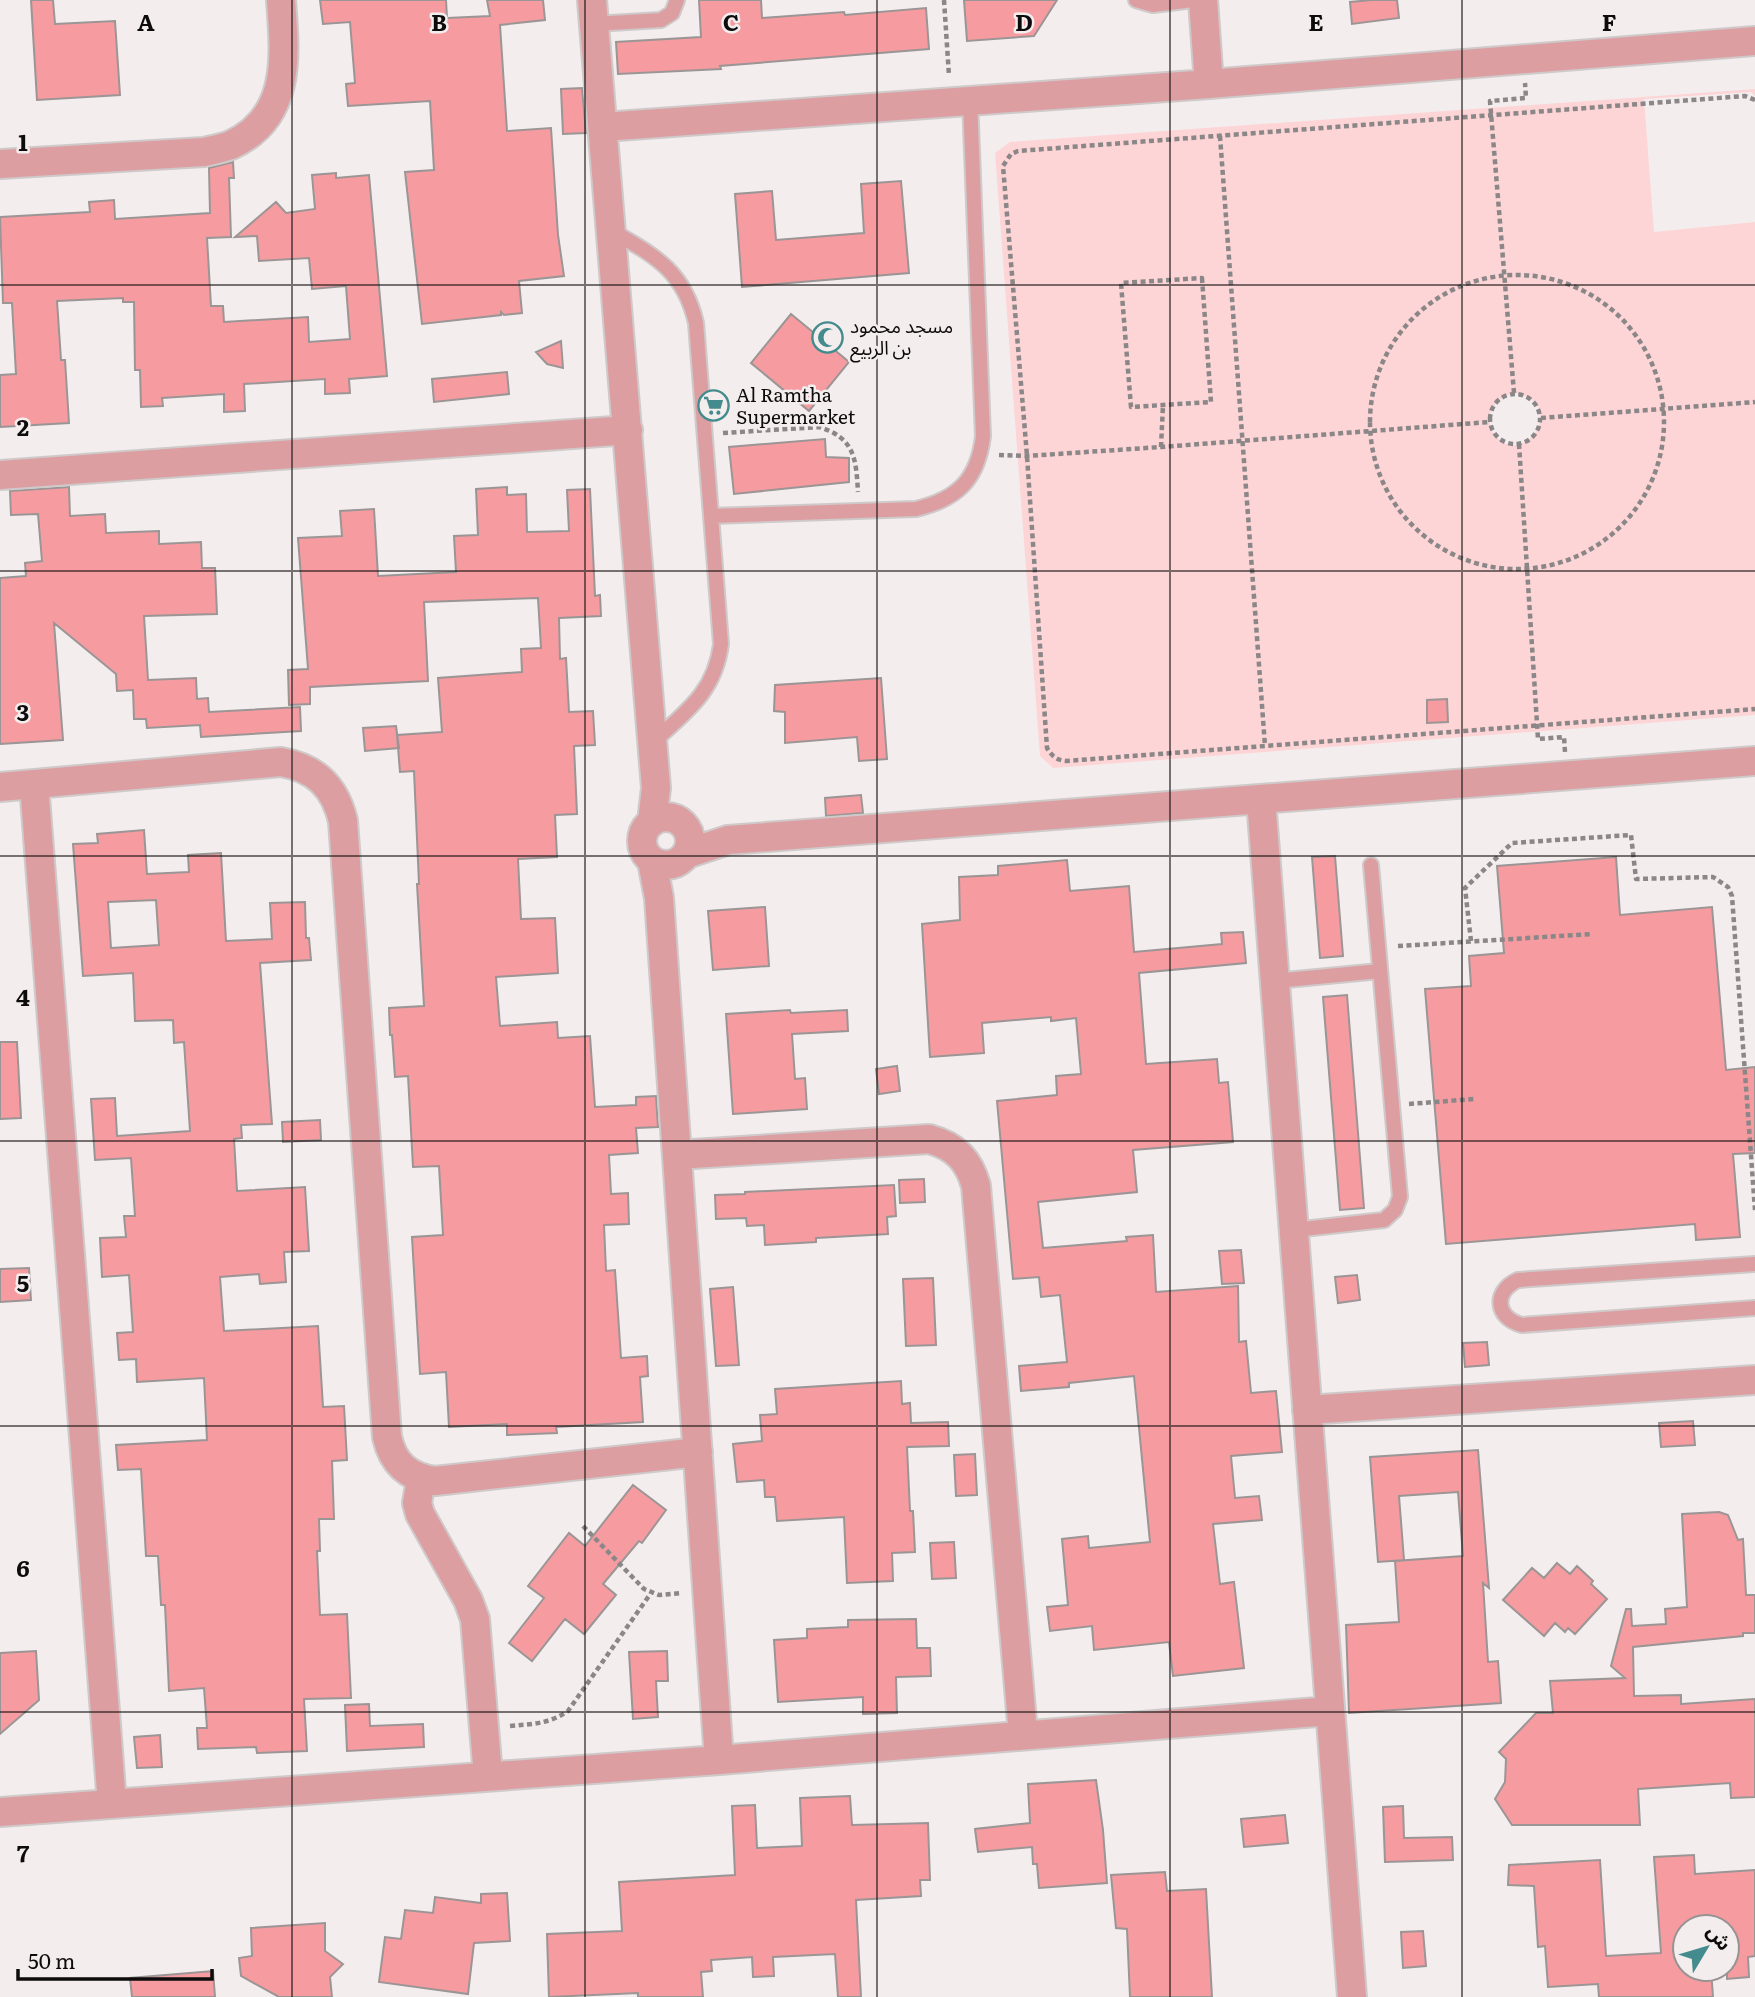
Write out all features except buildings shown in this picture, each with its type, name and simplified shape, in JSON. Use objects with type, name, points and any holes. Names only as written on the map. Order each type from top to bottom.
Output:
[{"type":"street","points":[[0,164],[204,152],[231,145],[254,129],[272,107],[283,81],[285,53],[281,0]]},
{"type":"street","points":[[1203,0],[1209,83]]},
{"type":"street","points":[[593,12],[651,744],[656,788],[670,841],[659,898],[719,1760]]},
{"type":"street","points":[[603,127],[1755,41]]},
{"type":"street","points":[[0,475],[628,430]]},
{"type":"street","points":[[670,841],[728,840],[1755,761]]},
{"type":"street","points":[[0,787],[281,762],[311,770],[333,792],[343,821],[390,1451],[408,1473],[435,1481],[698,1452]]},
{"type":"street","points":[[34,784],[112,1804]]},
{"type":"street","points":[[1261,799],[1352,1997]]},
{"type":"street","points":[[677,1155],[929,1139],[954,1150],[972,1172],[1023,1734]]},
{"type":"street","points":[[1307,1410],[1755,1380]]},
{"type":"street","points":[[421,1479],[417,1503],[420,1514],[468,1600],[475,1619],[488,1776]]},
{"type":"street","points":[[0,1812],[719,1760],[1330,1711]]},
{"type":"lane","points":[[593,12],[662,20],[673,13],[677,0]]},
{"type":"lane","points":[[1136,0],[1153,5],[1193,0]]},
{"type":"lane","points":[[711,516],[916,509],[934,505],[950,497],[964,485],[974,471],[981,454],[983,436],[960,101]]},
{"type":"lane","points":[[612,231],[666,265],[686,292],[696,323],[721,644],[716,673],[699,699],[651,744]]},
{"type":"lane","points":[[1294,1230],[1384,1220],[1395,1210],[1400,1197],[1371,865]]},
{"type":"lane","points":[[1275,981],[1380,971]]},
{"type":"lane","points":[[1755,1265],[1518,1280],[1503,1291],[1500,1300],[1505,1317],[1522,1325],[1755,1308]]},
{"type":"path","points":[[944,0],[960,101]]},
{"type":"path","points":[[1514,394],[1490,101],[1526,99],[1523,59]]},
{"type":"path","points":[[1755,100],[1745,96],[1018,151],[1006,159],[1003,166],[1027,456],[1046,748],[1052,756],[1066,761],[1755,709]]},
{"type":"path","points":[[1220,136],[1265,746]]},
{"type":"path","points":[[1504,275],[1537,276],[1569,284],[1598,299],[1623,321],[1643,347],[1657,377],[1664,409],[1663,443],[1655,475],[1639,505],[1618,531],[1591,551],[1560,564],[1527,569],[1489,567],[1452,554],[1420,533],[1394,504],[1377,470],[1370,431],[1370,403],[1377,375],[1388,349],[1405,325],[1425,306],[1450,290],[1476,280],[1504,275]]},
{"type":"path","points":[[1202,278],[1211,402],[1163,405],[1130,407],[1121,283],[1202,278]]},
{"type":"path","points":[[1514,394],[1533,400],[1541,418],[1535,436],[1519,444],[1500,440],[1489,422],[1490,412],[1496,402],[1504,396],[1514,394]]},
{"type":"path","points":[[1541,418],[1755,402]]},
{"type":"path","points":[[1161,447],[1163,405]]},
{"type":"path","points":[[981,454],[1027,456],[1489,422]]},
{"type":"path","points":[[705,435],[819,427],[832,431],[848,445],[856,464],[859,511]]},
{"type":"path","points":[[1519,444],[1538,739],[1564,737],[1566,774]]},
{"type":"path","points":[[1471,941],[1465,888],[1512,844],[1631,835],[1636,879],[1713,877],[1728,887],[1732,896],[1755,1210]]},
{"type":"path","points":[[1378,947],[1593,934]]},
{"type":"path","points":[[1392,1105],[1474,1100]]},
{"type":"path","points":[[583,1526],[639,1585],[651,1593],[659,1595],[707,1591]]},
{"type":"path","points":[[484,1727],[542,1724],[568,1711],[651,1593]]},
{"type":"shaded area","points":[[1755,89],[1755,96],[1751,92],[1644,99],[1654,232],[1755,222],[1755,715],[1053,768],[1040,756],[995,153],[1010,142]],"holes":[[[1514,393],[1531,399],[1539,409],[1540,420],[1536,432],[1517,445],[1505,444],[1490,427],[1492,409],[1501,399]]]},
{"type":"place","name":"مسجد محمود بن الربيع","points":[[827,337]]},
{"type":"place","name":"Al Ramtha Supermarket","points":[[713,406]]}]
